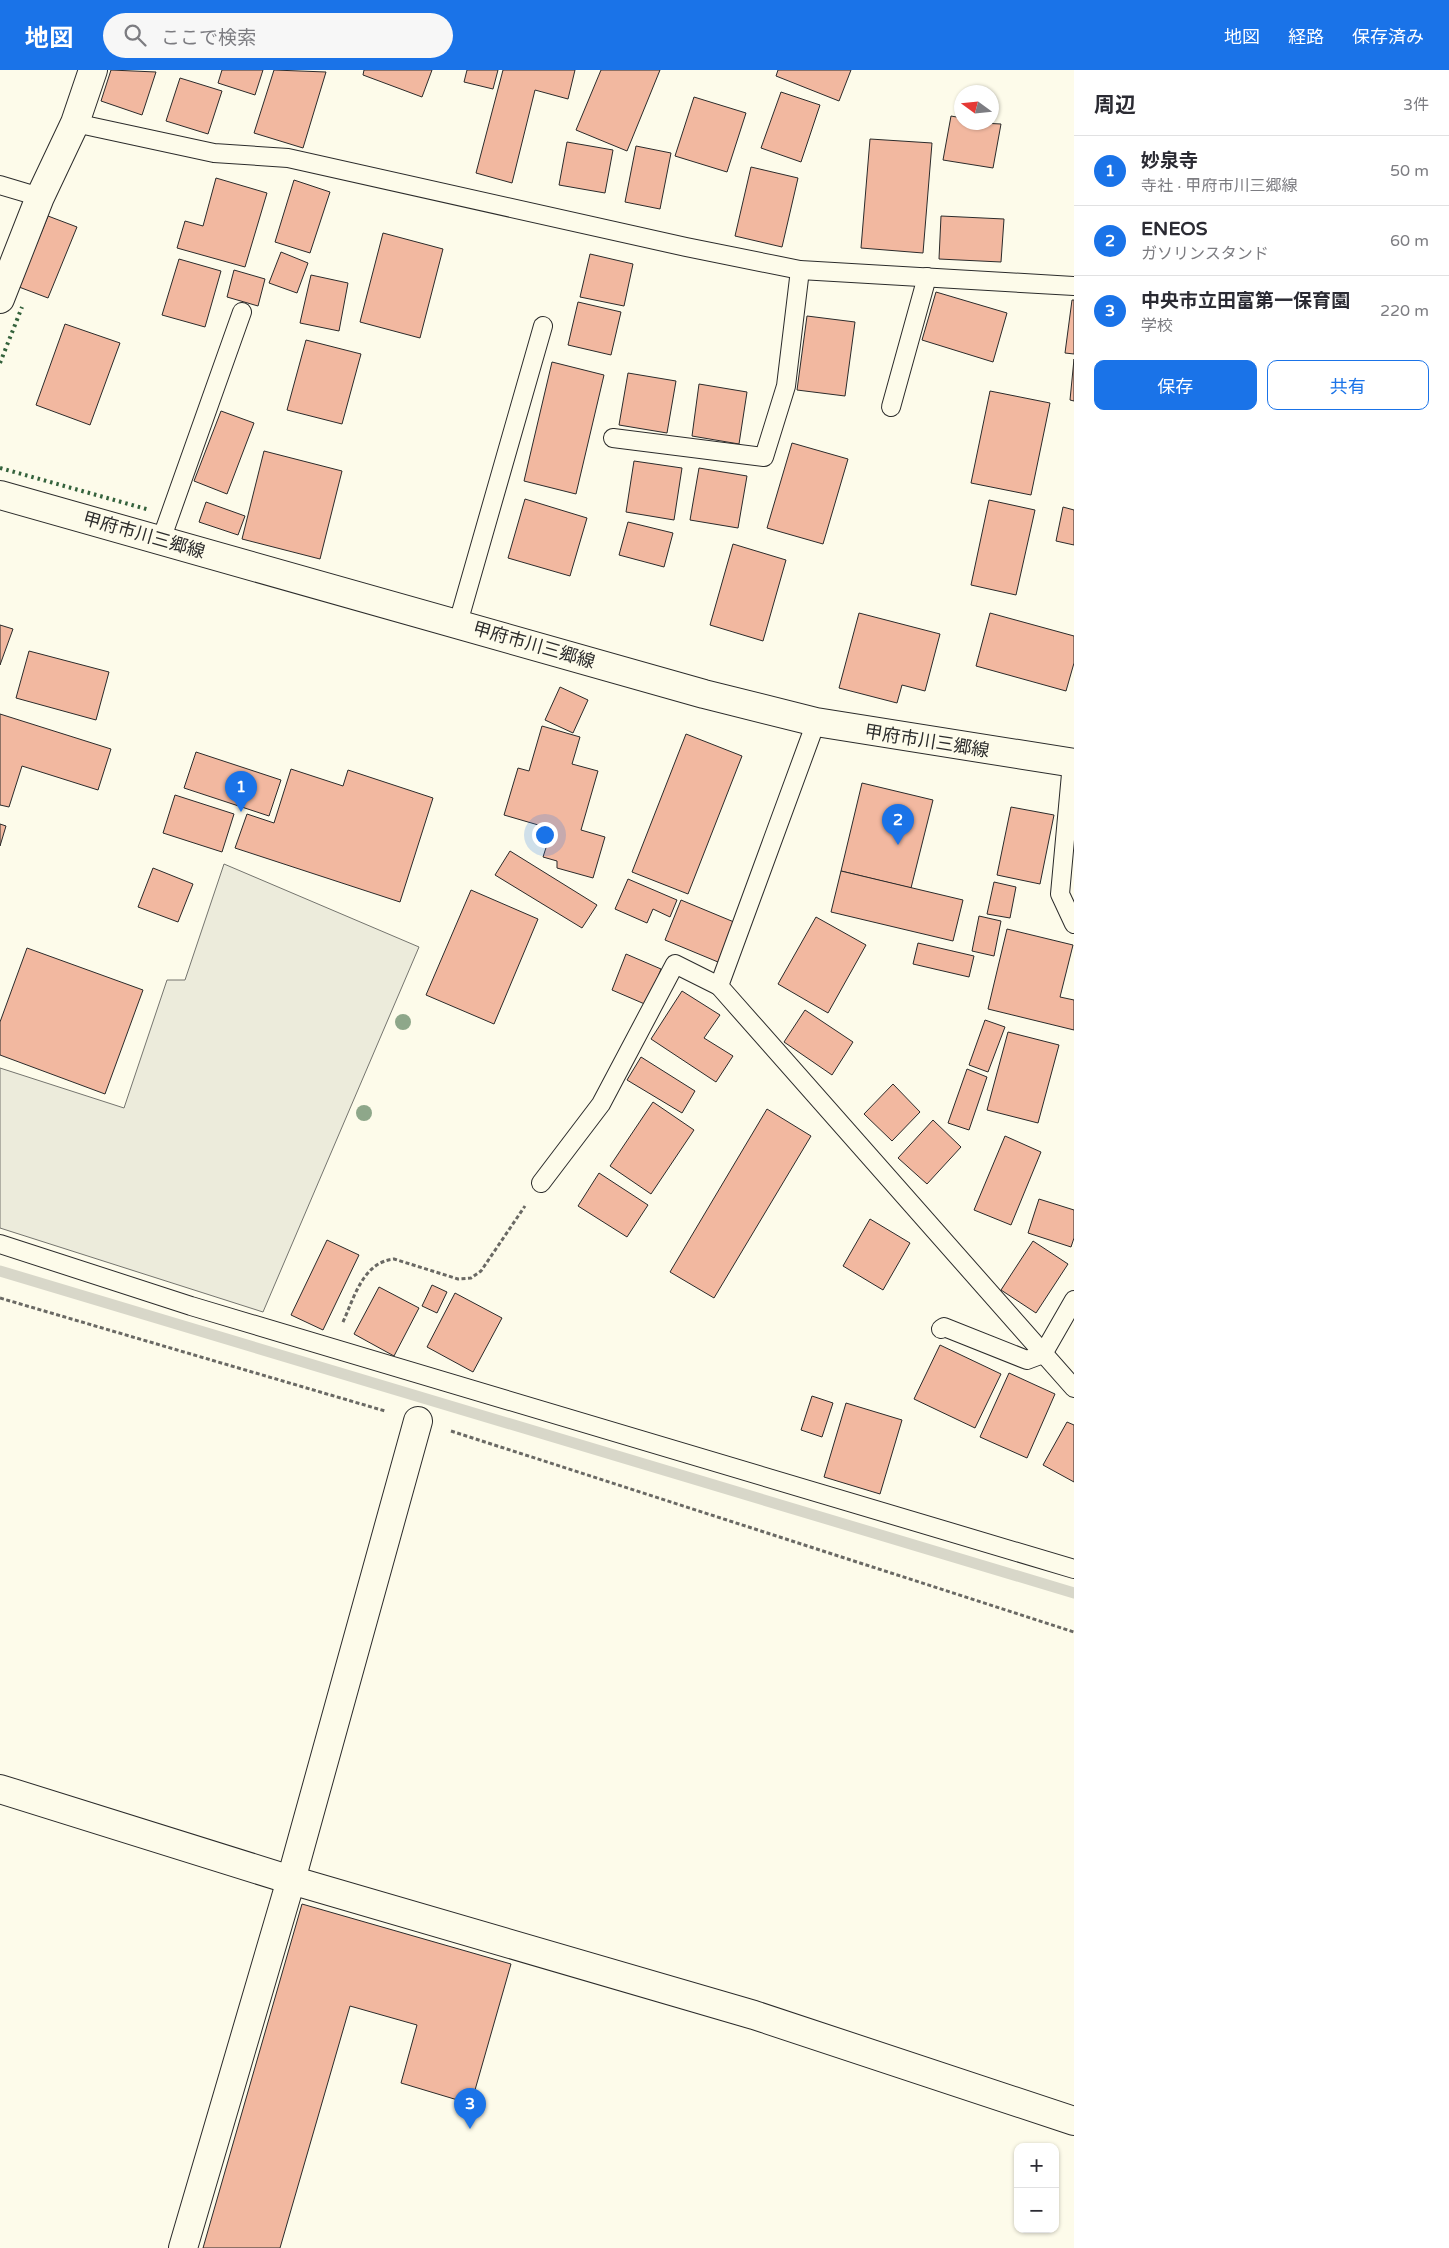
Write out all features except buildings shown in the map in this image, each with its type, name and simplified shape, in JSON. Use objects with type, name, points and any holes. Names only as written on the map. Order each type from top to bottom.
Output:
[{"type":"street","points":[[0,299],[40,197],[75,123],[93,70]]},
{"type":"street","name":"甲府市川三郷線","points":[[0,495],[704,694],[816,722],[1073,763]]},
{"type":"street","points":[[183,2248],[291,1880],[418,1421]]},
{"type":"street","points":[[0,1789],[291,1880],[754,2015],[1074,2120]]},
{"type":"lane","points":[[75,123],[214,153],[288,158],[686,247],[800,270],[1074,286]]},
{"type":"lane","points":[[0,185],[40,197]]},
{"type":"lane","points":[[613,438],[764,457],[786,386],[800,270]]},
{"type":"lane","points":[[891,407],[927,277]]},
{"type":"lane","points":[[161,540],[242,312]]},
{"type":"lane","points":[[458,623],[543,326]]},
{"type":"lane","points":[[719,986],[816,722]]},
{"type":"lane","points":[[1073,763],[1060,894],[1074,924]]},
{"type":"lane","points":[[541,1183],[601,1104],[675,964],[719,986],[1074,1388]]},
{"type":"lane","points":[[0,1244],[191,1306],[1074,1569]]},
{"type":"lane","points":[[940,1329],[944,1327],[1027,1360],[1042,1354],[1074,1300]]},
{"type":"path","points":[[331,1348],[364,1277],[373,1267],[385,1260],[394,1259],[458,1279],[471,1278],[481,1270],[541,1183]]},
{"type":"path","points":[[0,1298],[418,1421],[1074,1632]]},
{"type":"shaded area","points":[[224,864],[419,947],[263,1312],[0,1228],[0,1068],[124,1108],[167,980],[185,980]]},
{"type":"waterway","points":[[0,1271],[1074,1593]]},
{"type":"hedge","points":[[0,363],[22,307]]},
{"type":"hedge","points":[[0,468],[150,510]]},
{"type":"place","name":"妙泉寺","points":[[241,812]]},
{"type":"place","name":"ENEOS","points":[[898,845]]},
{"type":"place","name":"中央市立田富第一保育園","points":[[470,2129]]}]
